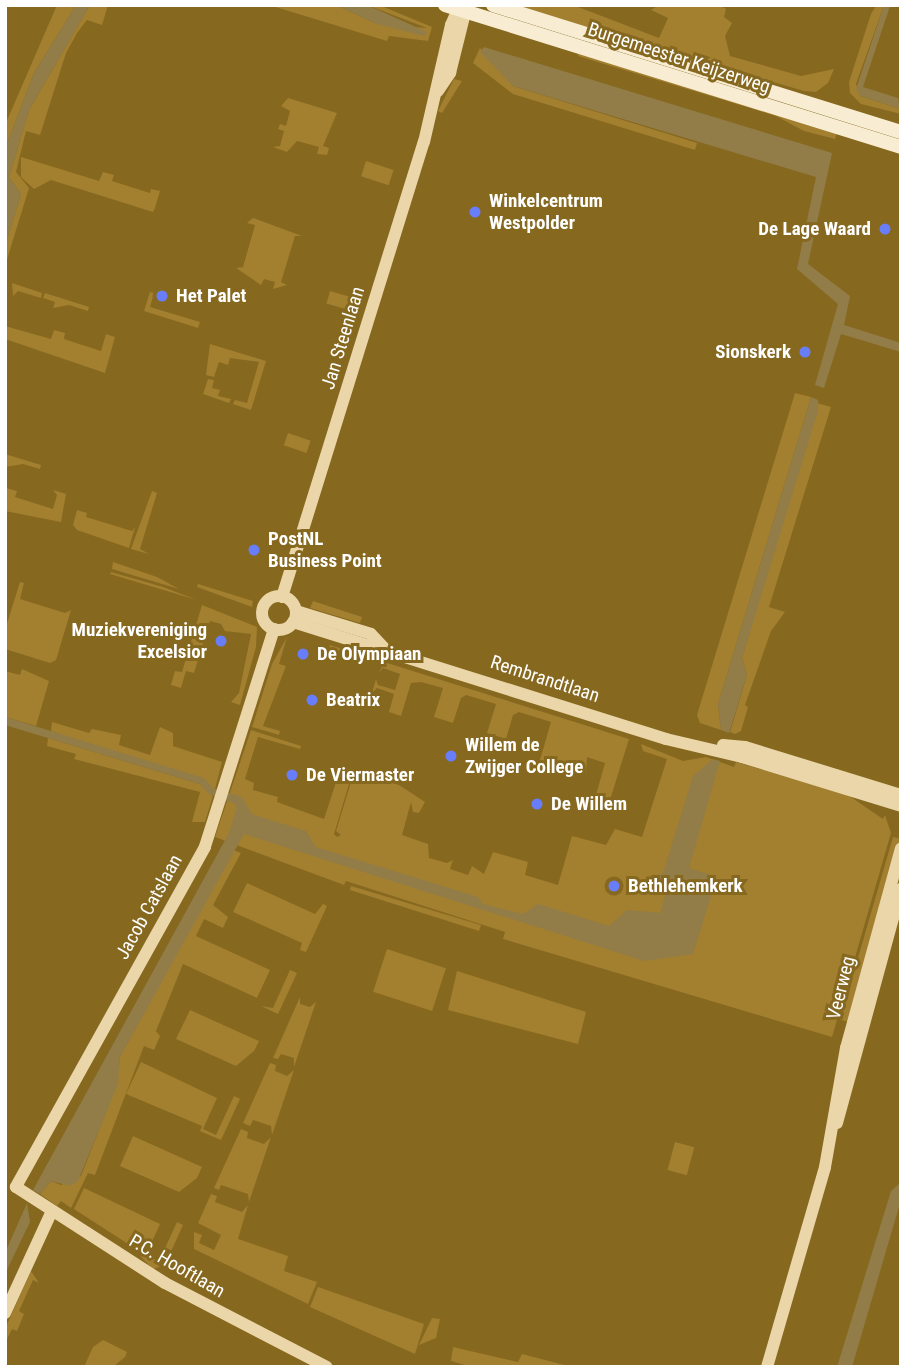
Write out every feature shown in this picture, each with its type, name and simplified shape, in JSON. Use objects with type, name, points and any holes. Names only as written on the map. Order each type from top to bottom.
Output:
[{"type":"main road","name":"Burgemeester Keijzerweg","points":[[493,5],[901,132]]},
{"type":"main road","name":"Burgemeester Keijzerweg","points":[[459,8],[901,147]]},
{"type":"street","name":"Jan Steenlaan","points":[[282,597],[438,91],[439,70],[459,8]]},
{"type":"street","points":[[282,597],[295,616],[274,629],[265,621],[263,610],[270,599],[282,597]]},
{"type":"street","name":"Rembrandtlaan","points":[[295,616],[383,647],[695,746],[720,748],[901,795]]},
{"type":"street","name":"Jacob Catslaan","points":[[21,1190],[205,847],[274,629]]},
{"type":"street","name":"Rembrandtlaan","points":[[720,748],[901,806]]},
{"type":"street","name":"Veerweg","points":[[831,1140],[849,1037],[901,848]]},
{"type":"street","name":"Veerweg","points":[[767,1367],[901,889]]},
{"type":"street","name":"P.C. Hooftlaan","points":[[21,1190],[165,1283],[327,1367]]},
{"type":"street","points":[[5,1313],[48,1208]]},
{"type":"shaded area","points":[[57,5],[76,5],[34,73],[5,149],[5,125]]},
{"type":"shaded area","points":[[76,5],[90,5],[29,110],[9,177],[21,194],[5,246],[5,149],[34,73]]},
{"type":"shaded area","points":[[90,5],[108,5],[102,25],[87,20],[77,33],[66,53],[40,135],[26,131],[16,172],[29,188],[5,266],[5,246],[21,194],[9,177],[29,110]]},
{"type":"shaded area","points":[[269,5],[336,5],[377,24],[427,28],[367,5],[379,5],[432,27],[428,41],[389,36],[387,41]]},
{"type":"shaded area","points":[[336,5],[367,5],[427,32],[424,36],[377,24]]},
{"type":"shaded area","points":[[512,5],[573,5],[659,38],[668,18],[651,10],[659,5],[719,5],[726,9],[724,17],[732,23],[725,36],[730,56],[801,76],[834,69],[828,83],[816,92],[804,91]]},
{"type":"shaded area","points":[[884,5],[856,84],[860,96],[901,109],[901,114],[861,104],[850,93],[849,82],[871,14],[876,6]]},
{"type":"shaded area","points":[[884,5],[890,6],[863,87],[898,98],[901,109],[860,96],[856,89]]},
{"type":"shaded area","points":[[484,47],[832,153],[808,264],[850,296],[844,325],[901,343],[901,352],[841,334],[824,388],[815,385],[838,304],[797,269],[816,177],[513,86],[480,52]]},
{"type":"shaded area","points":[[480,48],[513,86],[697,143],[695,150],[513,94],[473,63]]},
{"type":"shaded area","points":[[579,52],[837,132],[835,139],[804,131],[776,116],[578,56]]},
{"type":"shaded area","points":[[454,79],[462,81],[442,113],[438,111]]},
{"type":"shaded area","points":[[288,98],[337,113],[323,146],[329,148],[327,155],[317,154],[319,147],[297,141],[287,152],[273,147],[280,146],[284,131],[278,129],[280,124],[286,126],[290,111],[281,106]]},
{"type":"shaded area","points":[[21,157],[99,181],[103,172],[114,175],[112,181],[150,193],[151,189],[160,191],[155,208],[153,212],[51,180],[34,189],[21,177]]},
{"type":"shaded area","points":[[366,161],[394,170],[389,185],[361,176]]},
{"type":"shaded area","points":[[253,218],[302,236],[295,236],[281,282],[287,285],[273,289],[275,282],[264,279],[261,285],[236,268],[243,267],[255,225],[247,223]]},
{"type":"shaded area","points":[[12,283],[42,293],[41,298],[18,291],[13,296]]},
{"type":"shaded area","points":[[330,291],[355,298],[351,311],[326,303]]},
{"type":"shaded area","points":[[150,292],[154,293],[150,307],[200,322],[198,328],[144,311]]},
{"type":"shaded area","points":[[45,293],[89,307],[88,311],[69,305],[53,308],[55,302],[43,298]]},
{"type":"shaded area","points":[[5,326],[51,339],[54,330],[65,333],[64,339],[101,351],[106,334],[115,337],[105,373],[5,339]]},
{"type":"shaded area","points":[[210,344],[266,361],[251,410],[233,404],[235,400],[247,403],[259,362],[230,358],[228,365],[219,362],[214,377],[206,375]]},
{"type":"shaded area","points":[[208,379],[214,380],[212,388],[220,390],[218,396],[231,399],[229,403],[203,394]]},
{"type":"shaded area","points":[[795,393],[811,397],[718,704],[721,730],[700,723],[697,715]]},
{"type":"shaded area","points":[[811,397],[818,400],[818,411],[742,658],[747,675],[729,733],[721,730],[718,704]]},
{"type":"shaded area","points":[[817,403],[831,407],[769,607],[785,612],[771,631],[745,705],[748,707],[741,731],[735,734],[730,732],[747,675],[742,658]]},
{"type":"shaded area","points":[[288,433],[311,441],[306,453],[284,445]]},
{"type":"shaded area","points":[[5,454],[41,465],[40,469],[23,464],[5,467]]},
{"type":"shaded area","points":[[6,488],[17,491],[15,497],[53,509],[57,495],[53,490],[66,494],[61,522],[5,511]]},
{"type":"shaded area","points":[[152,491],[157,493],[140,549],[149,554],[131,549]]},
{"type":"shaded area","points":[[77,510],[87,513],[86,517],[132,531],[135,527],[129,548],[77,530],[73,525]]},
{"type":"shaded area","points":[[113,562],[157,577],[179,589],[112,569]]},
{"type":"shaded area","points":[[111,572],[163,587],[197,600],[110,574]]},
{"type":"shaded area","points":[[20,582],[24,583],[20,599],[65,613],[71,610],[56,660],[50,663],[5,649],[5,630]]},
{"type":"shaded area","points":[[198,584],[253,601],[252,607],[197,587]]},
{"type":"shaded area","points":[[313,601],[362,617],[360,623],[310,608]]},
{"type":"shaded area","points":[[202,605],[257,627],[256,647],[240,705],[231,702],[239,693],[251,634],[225,631],[221,624],[210,621],[194,673],[186,671],[181,688],[171,685],[175,671],[182,672]]},
{"type":"shaded area","points":[[287,637],[279,664],[286,666],[263,726],[280,731],[279,735],[252,727],[272,664]]},
{"type":"shaded area","points":[[330,645],[372,658],[371,663],[329,649]]},
{"type":"shaded area","points":[[384,662],[629,739],[610,800],[596,795],[605,763],[587,757],[586,773],[540,760],[551,722],[519,712],[513,715],[506,739],[487,733],[496,704],[466,695],[461,698],[453,723],[434,717],[443,688],[421,682],[411,683],[401,716],[389,712],[394,694],[377,688],[372,693],[376,679],[378,685],[395,690],[400,674],[383,668],[379,673]]},
{"type":"shaded area","points":[[22,669],[49,681],[36,726],[5,717],[5,671],[20,675]]},
{"type":"shaded area","points":[[5,717],[204,778],[213,788],[242,797],[252,814],[306,831],[316,847],[478,897],[483,904],[523,914],[538,904],[609,926],[627,910],[660,913],[667,890],[650,881],[663,873],[693,776],[713,759],[720,761],[689,868],[717,877],[693,954],[644,961],[244,834],[120,1057],[118,1084],[78,1181],[70,1186],[51,1181],[40,1194],[33,1190],[229,833],[236,809],[235,804],[209,794],[200,784],[5,725]]},
{"type":"shaded area","points":[[52,722],[89,733],[92,729],[121,735],[119,745],[150,755],[160,727],[173,733],[173,746],[222,762],[215,789],[51,731]]},
{"type":"shaded area","points":[[251,730],[301,746],[300,749],[258,737],[245,779],[254,783],[253,790],[278,797],[277,802],[324,819],[340,770],[352,774],[334,834],[337,837],[341,835],[336,831],[351,782],[362,774],[399,785],[425,802],[419,813],[413,812],[411,802],[402,835],[428,844],[429,858],[447,863],[453,860],[450,869],[468,875],[472,866],[484,874],[493,852],[528,862],[525,875],[558,885],[572,836],[606,845],[615,829],[642,837],[667,759],[643,751],[641,744],[683,761],[706,757],[734,767],[736,762],[848,795],[883,819],[885,815],[891,833],[832,1037],[503,939],[505,932],[346,881],[344,885],[215,837]]},
{"type":"shaded area","points":[[48,738],[200,784],[213,796],[205,822],[192,822],[200,792],[74,759],[76,754],[47,746]]},
{"type":"shaded area","points":[[893,837],[901,839],[850,1022],[840,1020]]},
{"type":"shaded area","points":[[233,850],[241,853],[213,905],[228,917],[223,928],[204,919],[196,936],[270,970],[257,998],[183,964],[156,1031],[160,1036],[154,1050],[144,1046],[95,1175],[88,1173],[71,1208],[61,1201],[57,1206],[40,1194],[51,1181],[61,1185],[81,1176],[117,1084],[120,1057]]},
{"type":"shaded area","points":[[247,883],[315,914],[323,904],[327,906],[306,952],[300,950],[302,943],[233,912]]},
{"type":"shaded area","points":[[351,886],[481,925],[479,931],[350,890]]},
{"type":"shaded area","points":[[387,949],[446,968],[432,1011],[373,992]]},
{"type":"shaded area","points":[[290,970],[297,973],[278,1014],[261,1006],[273,1008]]},
{"type":"shaded area","points":[[457,971],[586,1012],[578,1044],[448,1010]]},
{"type":"shaded area","points":[[300,997],[300,1004],[310,1007],[316,1002],[294,1067],[294,1058],[281,1054],[278,1059],[273,1058]]},
{"type":"shaded area","points":[[190,1010],[259,1041],[254,1051],[236,1066],[176,1039]]},
{"type":"shaded area","points":[[141,1062],[217,1098],[203,1129],[216,1135],[234,1096],[240,1099],[221,1140],[200,1131],[202,1126],[126,1094]]},
{"type":"shaded area","points":[[270,1063],[276,1065],[275,1071],[287,1076],[294,1070],[272,1135],[271,1126],[253,1120],[250,1126],[243,1123]]},
{"type":"shaded area","points":[[241,1129],[248,1132],[247,1138],[264,1144],[271,1137],[249,1202],[248,1194],[221,1185],[219,1190],[214,1188]]},
{"type":"shaded area","points":[[133,1136],[202,1167],[197,1178],[179,1192],[120,1166]]},
{"type":"shaded area","points":[[675,1142],[694,1147],[687,1175],[667,1170]]},
{"type":"shaded area","points":[[901,1182],[901,1200],[852,1367],[837,1367],[891,1191]]},
{"type":"shaded area","points":[[84,1188],[160,1224],[146,1255],[159,1261],[177,1222],[183,1225],[165,1265],[153,1269],[141,1257],[142,1253],[74,1209]]},
{"type":"shaded area","points":[[211,1194],[217,1196],[215,1202],[242,1212],[248,1205],[238,1239],[288,1256],[284,1271],[317,1282],[308,1304],[194,1249],[194,1232],[202,1235],[199,1243],[214,1250],[221,1235],[198,1223]]},
{"type":"shaded area","points":[[27,1203],[30,1222],[5,1274],[5,1253]]},
{"type":"shaded area","points":[[31,1271],[39,1283],[33,1280],[19,1311],[24,1314],[17,1331],[12,1329],[5,1343],[5,1329]]},
{"type":"shaded area","points":[[318,1287],[424,1324],[415,1354],[310,1307]]},
{"type":"shaded area","points":[[432,1318],[440,1319],[436,1338],[419,1345]]},
{"type":"shaded area","points":[[103,1340],[127,1352],[125,1357],[114,1366],[84,1367],[93,1347]]},
{"type":"shaded area","points":[[453,1347],[518,1362],[522,1354],[572,1367],[472,1367],[451,1361]]},
{"type":"place","name":"Winkelcentrum Westpolder","points":[[475,212]]},
{"type":"place","name":"De Lage Waard","points":[[885,229]]},
{"type":"place","name":"Het Palet","points":[[162,296]]},
{"type":"place","name":"Sionskerk","points":[[805,352]]},
{"type":"place","name":"PostNL Business Point","points":[[254,550]]},
{"type":"place","name":"Muziekvereniging Excelsior","points":[[221,641]]},
{"type":"place","name":"De Olympiaan","points":[[303,654]]},
{"type":"place","name":"Beatrix","points":[[312,700]]},
{"type":"place","name":"Willem de Zwijger College","points":[[451,756]]},
{"type":"place","name":"De Viermaster","points":[[292,775]]},
{"type":"place","name":"De Willem","points":[[537,804]]},
{"type":"place","name":"Bethlehemkerk","points":[[614,886]]}]
